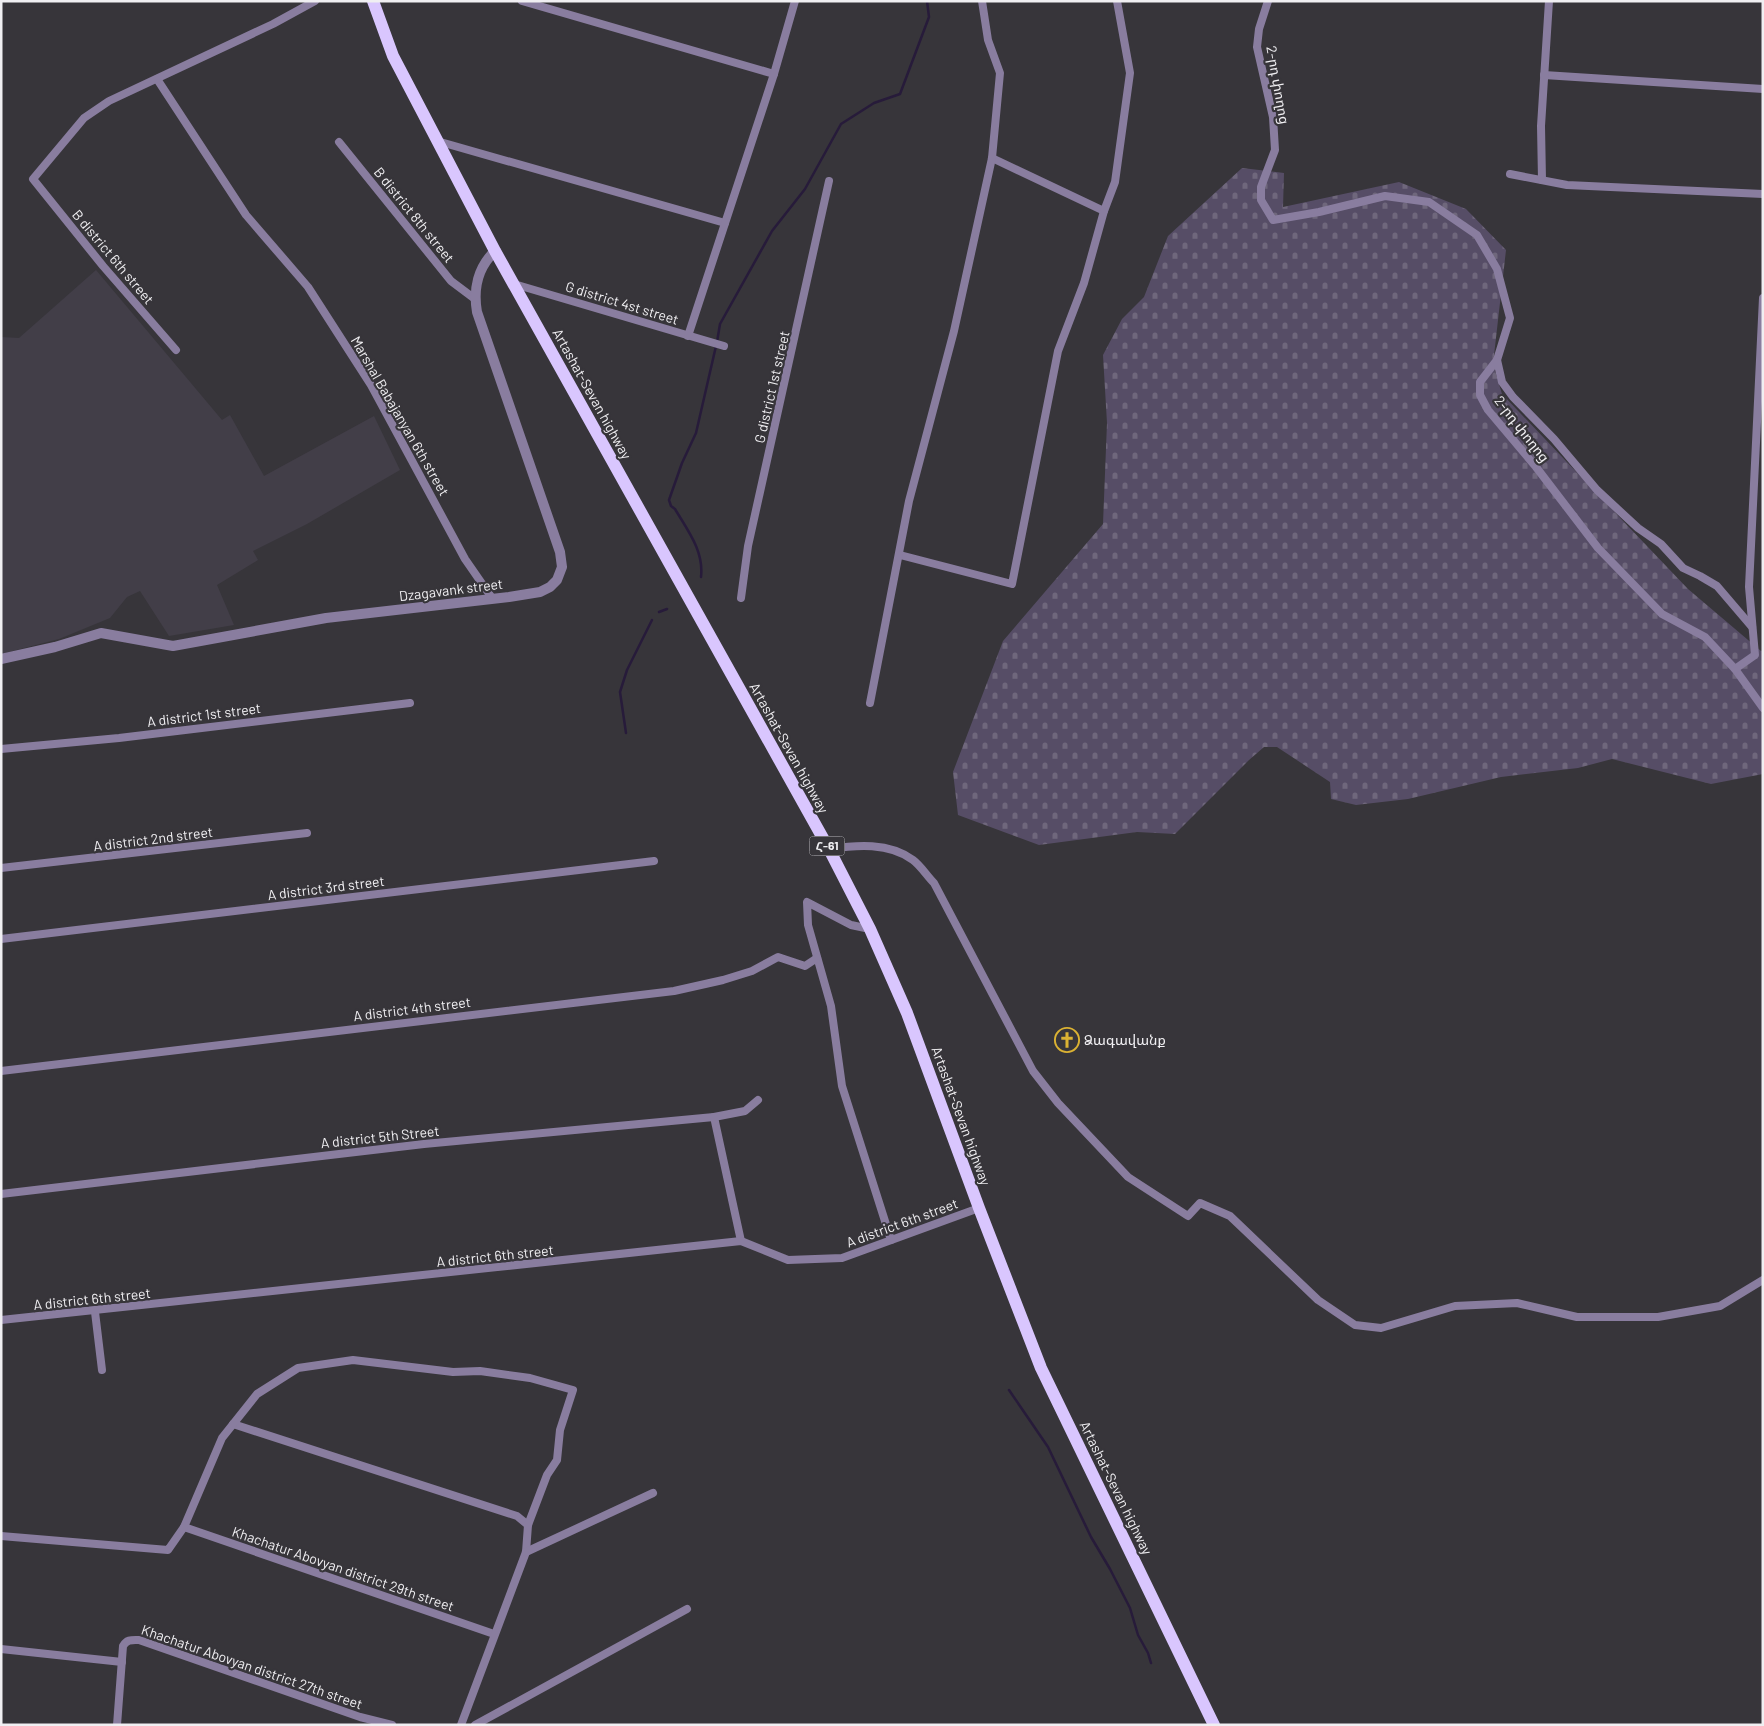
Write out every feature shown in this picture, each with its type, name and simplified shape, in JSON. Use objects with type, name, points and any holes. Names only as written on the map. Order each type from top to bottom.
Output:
[{"type":"main road","name":"Artashat-Sevan highway","points":[[373,1],[393,56],[495,250],[829,849],[870,929],[907,1013],[979,1208],[1041,1368],[1214,1725]]},
{"type":"street","points":[[157,79],[273,24],[315,1]]},
{"type":"street","points":[[522,1],[774,74]]},
{"type":"street","points":[[688,336],[774,74],[795,1]]},
{"type":"street","points":[[870,703],[909,501],[954,331],[992,158],[1000,73],[988,40],[982,1]]},
{"type":"street","points":[[900,555],[1012,584],[1058,351],[1084,283],[1104,211],[1115,182],[1130,73],[1117,1]]},
{"type":"street","name":"2-րդ փողոց","points":[[1268,1],[1259,29],[1257,47],[1273,117],[1275,150],[1261,187],[1261,200],[1273,220],[1319,212],[1385,196],[1429,202],[1477,235],[1497,269],[1510,318],[1497,360],[1480,382],[1480,395],[1488,410],[1598,548],[1662,614],[1705,637],[1735,669],[1763,708]]},
{"type":"street","points":[[1542,180],[1541,126],[1549,1]]},
{"type":"street","points":[[1544,75],[1763,89]]},
{"type":"street","name":"B district 6th street","points":[[157,79],[109,101],[84,118],[33,179],[103,266],[176,350]]},
{"type":"street","name":"Marshal Babajanyan 6th street","points":[[157,79],[246,216],[308,287],[372,385],[465,559],[492,598]]},
{"type":"street","points":[[437,141],[725,223]]},
{"type":"street","name":"B district 8th street","points":[[339,142],[451,281],[475,299]]},
{"type":"street","points":[[992,158],[1104,211]]},
{"type":"street","points":[[1510,174],[1568,185],[1763,194]]},
{"type":"street","name":"G district 1st street","points":[[741,598],[748,546],[829,181]]},
{"type":"street","name":"Dzagavank street","points":[[1,659],[55,647],[101,633],[173,646],[326,618],[540,592],[550,587],[557,580],[562,567],[560,552],[477,312],[476,286],[481,269],[495,250]]},
{"type":"street","name":"G district 4st street","points":[[514,284],[724,346]]},
{"type":"street","points":[[1735,669],[1755,655],[1749,587],[1763,298]]},
{"type":"street","points":[[1497,360],[1502,382],[1513,397],[1554,439],[1597,490],[1638,528],[1661,544],[1683,568],[1717,586],[1752,627]]},
{"type":"street","name":"A district 1st street","points":[[1,749],[142,735],[410,703]]},
{"type":"street","name":"A district 2nd street","points":[[1,868],[307,833]]},
{"type":"street","points":[[829,849],[854,845],[891,849],[915,861],[934,883],[1033,1071],[1058,1103],[1128,1178],[1188,1216],[1200,1203],[1230,1216],[1318,1300],[1355,1325],[1381,1328],[1455,1306],[1517,1303],[1577,1317],[1658,1317],[1720,1306],[1763,1280]]},
{"type":"street","name":"A district 3rd street","points":[[1,939],[654,861]]},
{"type":"street","points":[[870,929],[851,925],[807,902],[808,925],[831,1006],[842,1086],[891,1240]]},
{"type":"street","name":"A district 4th street","points":[[1,1070],[674,991],[723,980],[752,971],[778,957],[805,966],[817,958]]},
{"type":"street","name":"A district 5th Street","points":[[1,1194],[424,1144],[714,1117],[745,1110],[758,1100]]},
{"type":"street","points":[[714,1117],[741,1241]]},
{"type":"street","name":"A district 6th street","points":[[1,1320],[95,1312],[741,1241],[788,1260],[843,1258],[979,1208]]},
{"type":"street","points":[[95,1312],[102,1370]]},
{"type":"street","points":[[1,1536],[168,1550],[184,1527],[222,1438],[256,1394],[298,1368],[353,1360],[453,1372],[480,1371],[530,1378],[573,1390],[560,1430],[557,1460],[546,1475],[528,1525],[526,1552],[461,1725]]},
{"type":"street","points":[[233,1424],[517,1516],[528,1525]]},
{"type":"street","points":[[526,1552],[652,1493]]},
{"type":"street","name":"Khachatur Abovyan district 29th street","points":[[184,1527],[494,1634]]},
{"type":"street","points":[[475,1725],[687,1609]]},
{"type":"street","name":"Khachatur Abovyan district 27th street","points":[[122,1662],[123,1646],[126,1641],[139,1640],[360,1717],[392,1725]]},
{"type":"street","points":[[1,1649],[122,1662],[117,1725]]},
{"type":"shaded area","points":[[96,270],[222,420],[230,415],[264,476],[374,416],[400,470],[307,524],[253,551],[258,560],[217,585],[234,625],[169,636],[140,591],[127,597],[110,618],[59,639],[1,654],[1,337],[19,338]]},
{"type":"green space","points":[[1242,168],[1284,173],[1283,207],[1399,182],[1466,209],[1506,250],[1493,364],[1502,394],[1688,589],[1761,651],[1763,650],[1763,774],[1711,784],[1612,759],[1578,768],[1501,777],[1408,799],[1356,805],[1331,799],[1330,782],[1277,747],[1264,747],[1175,834],[1137,832],[1039,845],[958,815],[953,772],[1003,641],[1103,524],[1107,423],[1103,355],[1122,319],[1144,297],[1168,236]]},
{"type":"waterway","points":[[717,342],[720,324],[772,231],[805,189],[841,124],[874,103],[900,94],[929,17],[927,1]]},
{"type":"waterway","points":[[701,577],[698,550],[690,533],[675,509],[671,506],[669,500],[682,463],[696,433],[716,346]]},
{"type":"waterway","points":[[659,612],[667,609]]},
{"type":"waterway","points":[[626,733],[620,692],[627,670],[652,620]]},
{"type":"waterway","points":[[1009,1390],[1048,1447],[1091,1537],[1130,1608],[1138,1635],[1151,1663]]},
{"type":"place","name":"Ձագավանք","points":[[1067,1040]]}]
